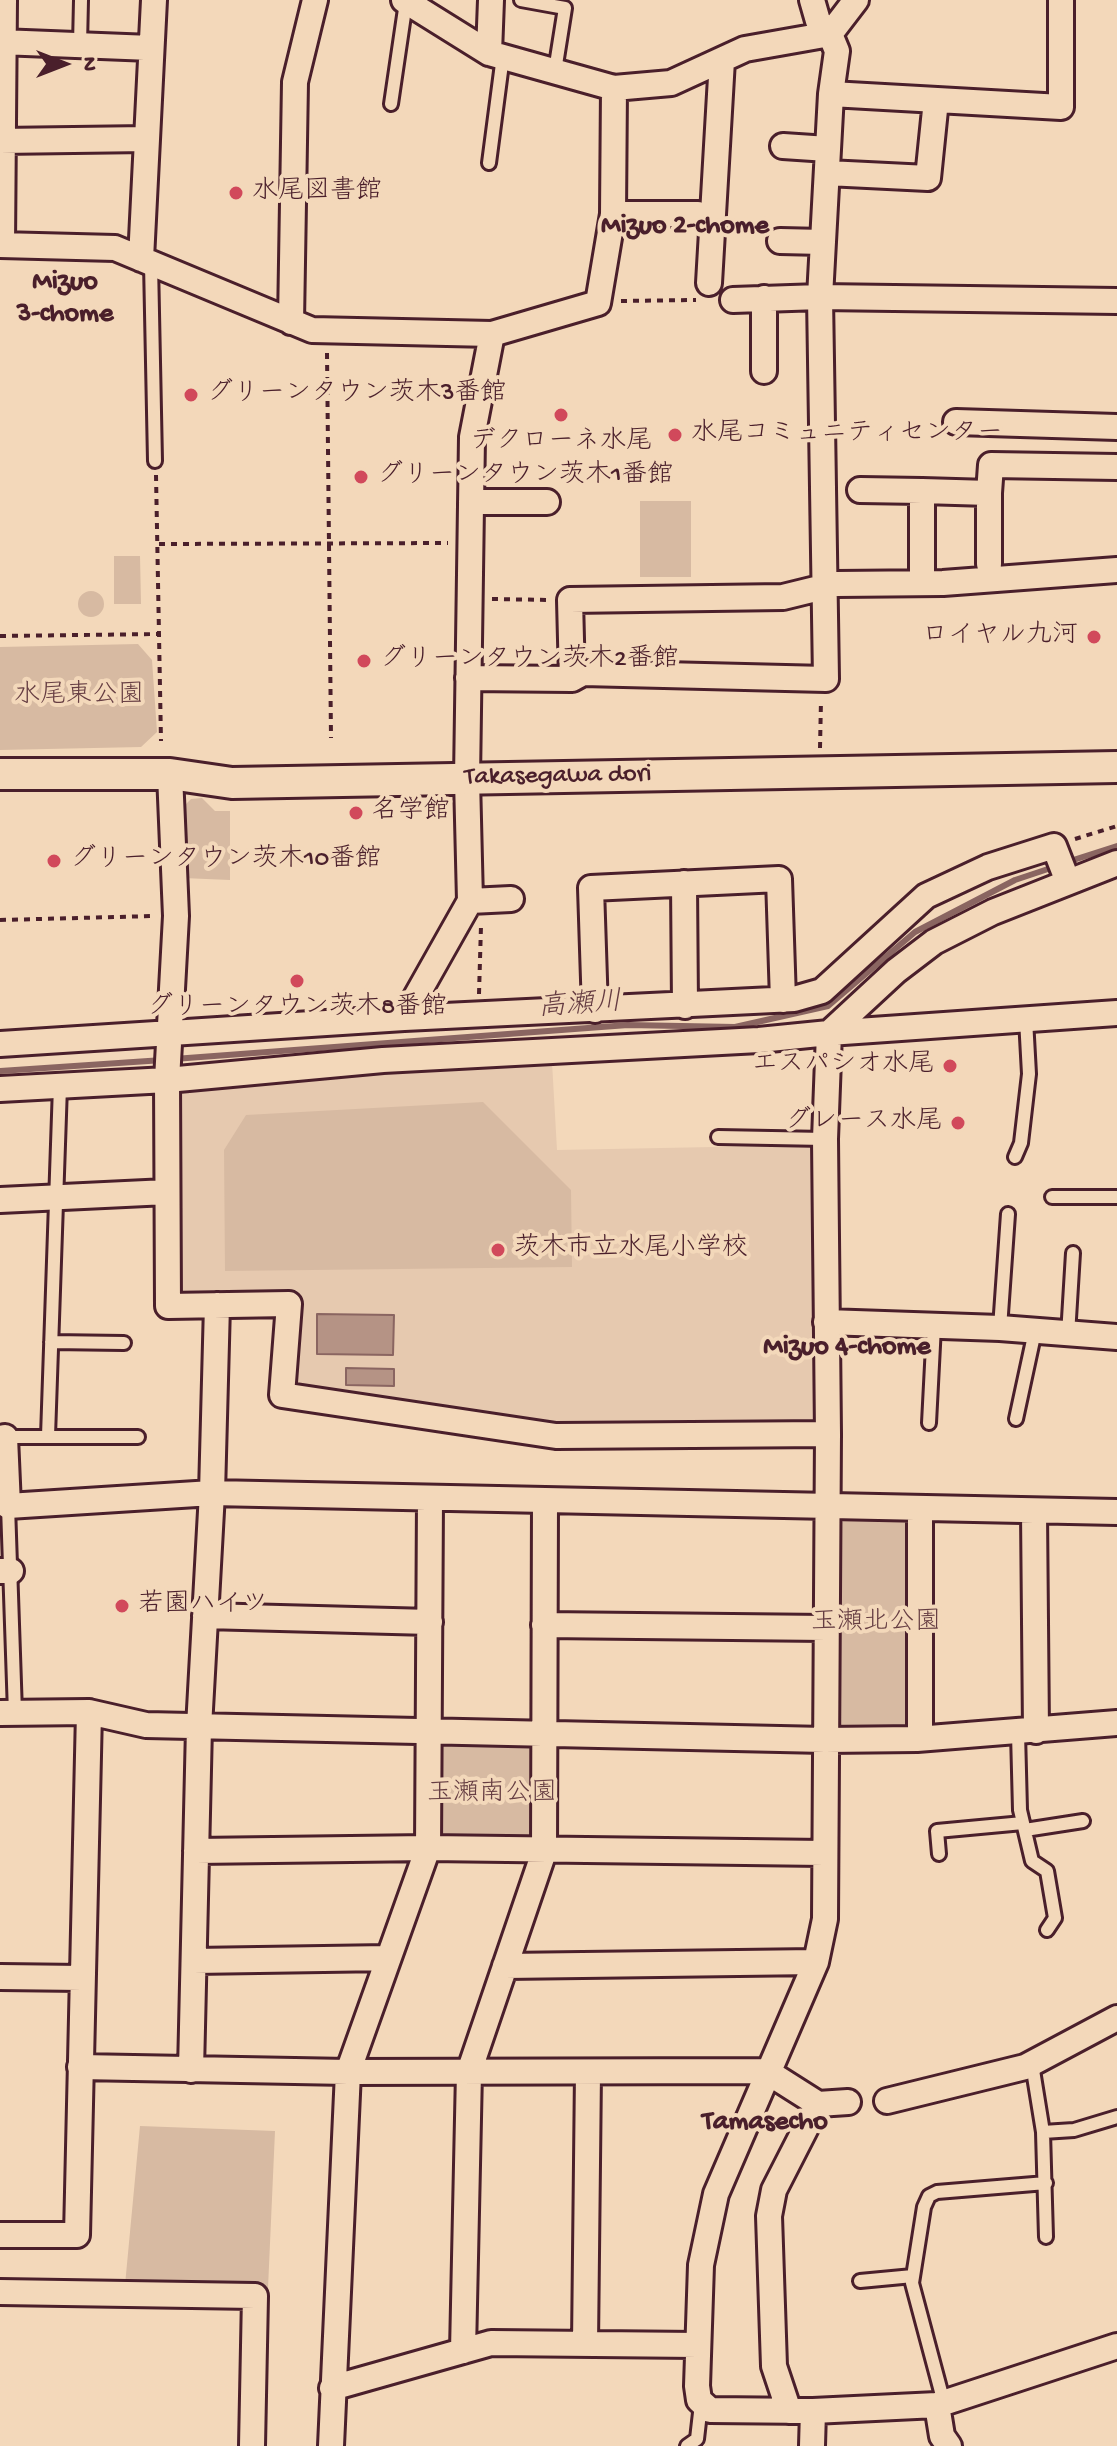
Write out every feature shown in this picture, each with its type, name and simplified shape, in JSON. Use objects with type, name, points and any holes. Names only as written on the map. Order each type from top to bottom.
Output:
[{"type":"street","points":[[4,0],[1,245],[115,248],[312,330],[492,334],[598,303],[613,214],[614,88]]},
{"type":"street","points":[[146,261],[147,139],[154,0]]},
{"type":"street","points":[[291,322],[295,82],[315,0]]},
{"type":"street","points":[[491,0],[496,55]]},
{"type":"street","points":[[468,678],[572,679],[583,673],[826,679],[820,297],[831,94],[837,51],[830,34],[818,21],[812,0]]},
{"type":"street","points":[[405,1],[496,55],[614,88],[671,83],[745,49],[830,34],[856,0]]},
{"type":"street","points":[[831,94],[1061,107],[1061,0]]},
{"type":"street","points":[[2,42],[151,48]]},
{"type":"street","points":[[709,283],[722,60]]},
{"type":"street","points":[[783,146],[828,161],[928,178],[936,100]]},
{"type":"street","points":[[1,141],[147,139]]},
{"type":"street","points":[[613,214],[698,214]]},
{"type":"street","points":[[780,241],[823,242]]},
{"type":"street","points":[[733,300],[820,297],[1117,301]]},
{"type":"street","points":[[764,298],[764,371]]},
{"type":"street","points":[[404,1018],[470,901],[467,779],[472,437],[492,334]]},
{"type":"street","points":[[956,422],[1117,427]]},
{"type":"street","points":[[989,564],[991,465],[1117,467]]},
{"type":"street","points":[[860,490],[989,493]]},
{"type":"street","points":[[922,491],[922,583]]},
{"type":"street","points":[[471,502],[547,502]]},
{"type":"street","points":[[572,679],[570,600],[783,597],[824,587],[1117,570]]},
{"type":"street","name":"Takasegawa dori","points":[[0,774],[170,774],[232,783],[1117,767]]},
{"type":"street","points":[[170,774],[176,916],[167,1080],[168,1306],[289,1304],[282,1395],[556,1436],[828,1434]]},
{"type":"street","points":[[0,1044],[404,1018],[783,1000],[822,991],[926,896],[988,867],[1054,846],[1068,882]]},
{"type":"street","points":[[1117,863],[993,912],[934,942],[896,971],[829,1033],[825,1139],[828,1434],[825,1919],[816,1962],[766,2071],[716,2194],[707,2226],[701,2265],[697,2386],[701,2404],[710,2410],[801,2411],[941,2404],[1117,2346]]},
{"type":"street","points":[[595,1010],[591,888],[684,883],[779,879],[783,1000]]},
{"type":"street","points":[[684,883],[685,1006]]},
{"type":"street","points":[[470,901],[511,899]]},
{"type":"street","points":[[0,1089],[167,1080],[383,1060],[759,1040],[1117,1013]]},
{"type":"street","points":[[0,1200],[167,1192]]},
{"type":"street","points":[[191,2070],[199,1727],[212,1493],[217,1305]]},
{"type":"street","points":[[826,1322],[1000,1328],[1068,1335],[1116,1333]]},
{"type":"street","points":[[3,1438],[8,1506],[212,1493],[1117,1512]]},
{"type":"street","points":[[331,2446],[348,2072],[428,1848],[430,1499]]},
{"type":"street","points":[[463,2351],[469,2072],[544,1852],[545,1501]]},
{"type":"street","points":[[920,1509],[920,1738]]},
{"type":"street","points":[[1027,1732],[1034,1512]]},
{"type":"street","points":[[205,1616],[430,1622]]},
{"type":"street","points":[[544,1625],[826,1628]]},
{"type":"street","points":[[7,1713],[89,1712],[146,1725],[199,1727],[825,1740],[1027,1732],[1117,1723]]},
{"type":"street","points":[[0,2235],[77,2235],[89,1712]]},
{"type":"street","points":[[196,1851],[428,1848],[544,1852],[824,1853]]},
{"type":"street","points":[[194,1961],[388,1958]]},
{"type":"street","points":[[505,1966],[816,1962]]},
{"type":"street","points":[[0,1977],[82,1978]]},
{"type":"street","points":[[887,2101],[962,2086],[1032,2064],[1117,2018]]},
{"type":"street","points":[[80,2067],[348,2072],[766,2071],[818,2104],[848,2102]]},
{"type":"street","points":[[585,2344],[588,2072]]},
{"type":"street","points":[[812,2446],[801,2411],[774,2366],[769,2216],[774,2190],[818,2104]]},
{"type":"street","points":[[0,2292],[255,2296],[252,2446]]},
{"type":"street","points":[[332,2388],[491,2343],[698,2345]]},
{"type":"street","points":[[941,2404],[942,2436],[949,2446]]},
{"type":"lane","points":[[80,45],[81,0]]},
{"type":"lane","points":[[521,0],[565,8],[555,71]]},
{"type":"lane","points":[[391,104],[405,1]]},
{"type":"lane","points":[[489,163],[496,55]]},
{"type":"lane","points":[[146,261],[155,461]]},
{"type":"lane","points":[[1015,1157],[1021,1143],[1029,1074],[1026,1019]]},
{"type":"lane","points":[[48,1436],[60,1086]]},
{"type":"lane","points":[[718,1137],[825,1139]]},
{"type":"lane","points":[[1052,1197],[1117,1197]]},
{"type":"lane","points":[[1000,1328],[1008,1214]]},
{"type":"lane","points":[[1068,1335],[1073,1253]]},
{"type":"lane","points":[[929,1423],[934,1326]]},
{"type":"lane","points":[[1016,1419],[1035,1331]]},
{"type":"lane","points":[[51,1342],[124,1343]]},
{"type":"lane","points":[[3,1438],[138,1437]]},
{"type":"lane","points":[[7,1713],[8,1506]]},
{"type":"lane","points":[[1027,1732],[1024,1827],[1032,1861],[1047,1871],[1055,1918],[1047,1930]]},
{"type":"lane","points":[[939,1854],[937,1831],[1083,1821]]},
{"type":"lane","points":[[1032,2064],[1043,2132],[1046,2183],[1042,2193],[1046,2237]]},
{"type":"lane","points":[[1043,2132],[1074,2130],[1117,2117]]},
{"type":"lane","points":[[941,2404],[921,2324],[913,2276],[924,2207],[929,2196],[937,2192],[1046,2183]]},
{"type":"lane","points":[[860,2281],[913,2276]]},
{"type":"lane","points":[[687,2446],[697,2439],[701,2404]]},
{"type":"path","points":[[598,303],[733,300]]},
{"type":"path","points":[[326,330],[331,738]]},
{"type":"path","points":[[155,461],[161,741]]},
{"type":"path","points":[[159,544],[471,543]]},
{"type":"path","points":[[470,599],[570,600]]},
{"type":"path","points":[[0,636],[160,634]]},
{"type":"path","points":[[820,748],[821,690],[826,679]]},
{"type":"path","points":[[1054,846],[1117,826]]},
{"type":"path","points":[[470,901],[481,916],[479,1014]]},
{"type":"path","points":[[0,920],[176,916]]},
{"type":"shaded area","name":"茨木市立水尾小学校","points":[[552,1062],[557,1150],[818,1145],[818,1431],[554,1431],[297,1394],[299,1296],[178,1294],[179,1077]]},
{"type":"shaded area","points":[[317,1314],[394,1315],[393,1355],[317,1354]]},
{"type":"shaded area","points":[[346,1368],[394,1369],[394,1386],[346,1385]]},
{"type":"green space","points":[[640,501],[691,501],[691,577],[640,577]]},
{"type":"green space","points":[[114,556],[140,556],[141,604],[114,604]]},
{"type":"green space","points":[[91,591],[100,595],[104,604],[100,613],[91,617],[82,613],[78,604],[82,595]]},
{"type":"green space","name":"水尾東公園","points":[[138,644],[152,660],[157,732],[141,747],[0,750],[0,647]]},
{"type":"green space","points":[[202,798],[215,811],[230,811],[230,880],[183,878],[182,808],[191,799]]},
{"type":"green space","points":[[483,1102],[571,1190],[572,1267],[225,1271],[224,1150],[246,1115]]},
{"type":"green space","name":"玉瀬北公園","points":[[846,1517],[908,1517],[914,1526],[911,1723],[904,1731],[845,1730],[838,1723],[840,1525]]},
{"type":"green space","name":"玉瀬南公園","points":[[443,1742],[540,1742],[540,1848],[443,1848]]},
{"type":"green space","points":[[140,2126],[275,2131],[268,2288],[125,2285]]},
{"type":"waterway","name":"高瀬川","points":[[1067,862],[1117,846]]},
{"type":"waterway","name":"高瀬川","points":[[174,1059],[628,1025],[735,1027],[828,1006],[915,932],[1015,880],[1057,866]]},
{"type":"waterway","name":"高瀬川","points":[[0,1071],[163,1060]]},
{"type":"place","name":"水尾図書館","points":[[236,193]]},
{"type":"place","name":"グリーンタウン茨木3番館","points":[[191,395]]},
{"type":"place","name":"デクローネ水尾","points":[[561,415]]},
{"type":"place","name":"水尾コミュニティセンター","points":[[675,435]]},
{"type":"place","name":"グリーンタウン茨木1番館","points":[[361,477]]},
{"type":"place","name":"ロイヤル九河","points":[[1094,637]]},
{"type":"place","name":"グリーンタウン茨木2番館","points":[[364,661]]},
{"type":"place","name":"名学館","points":[[356,813]]},
{"type":"place","name":"グリーンタウン茨木10番館","points":[[54,861]]},
{"type":"place","name":"グリーンタウン茨木8番館","points":[[297,981]]},
{"type":"place","name":"エスパシオ水尾","points":[[950,1066]]},
{"type":"place","name":"グレース水尾","points":[[958,1123]]},
{"type":"place","name":"茨木市立水尾小学校","points":[[498,1250]]},
{"type":"place","name":"若園ハイツ","points":[[122,1606]]},
{"type":"district","name":"Mizuo 2-chome","points":[[685,228]]},
{"type":"district","name":"Mizuo 3-chome","points":[[65,300]]},
{"type":"district","name":"Mizuo 4-chome","points":[[847,1349]]},
{"type":"district","name":"Tamasecho","points":[[765,2124]]}]
